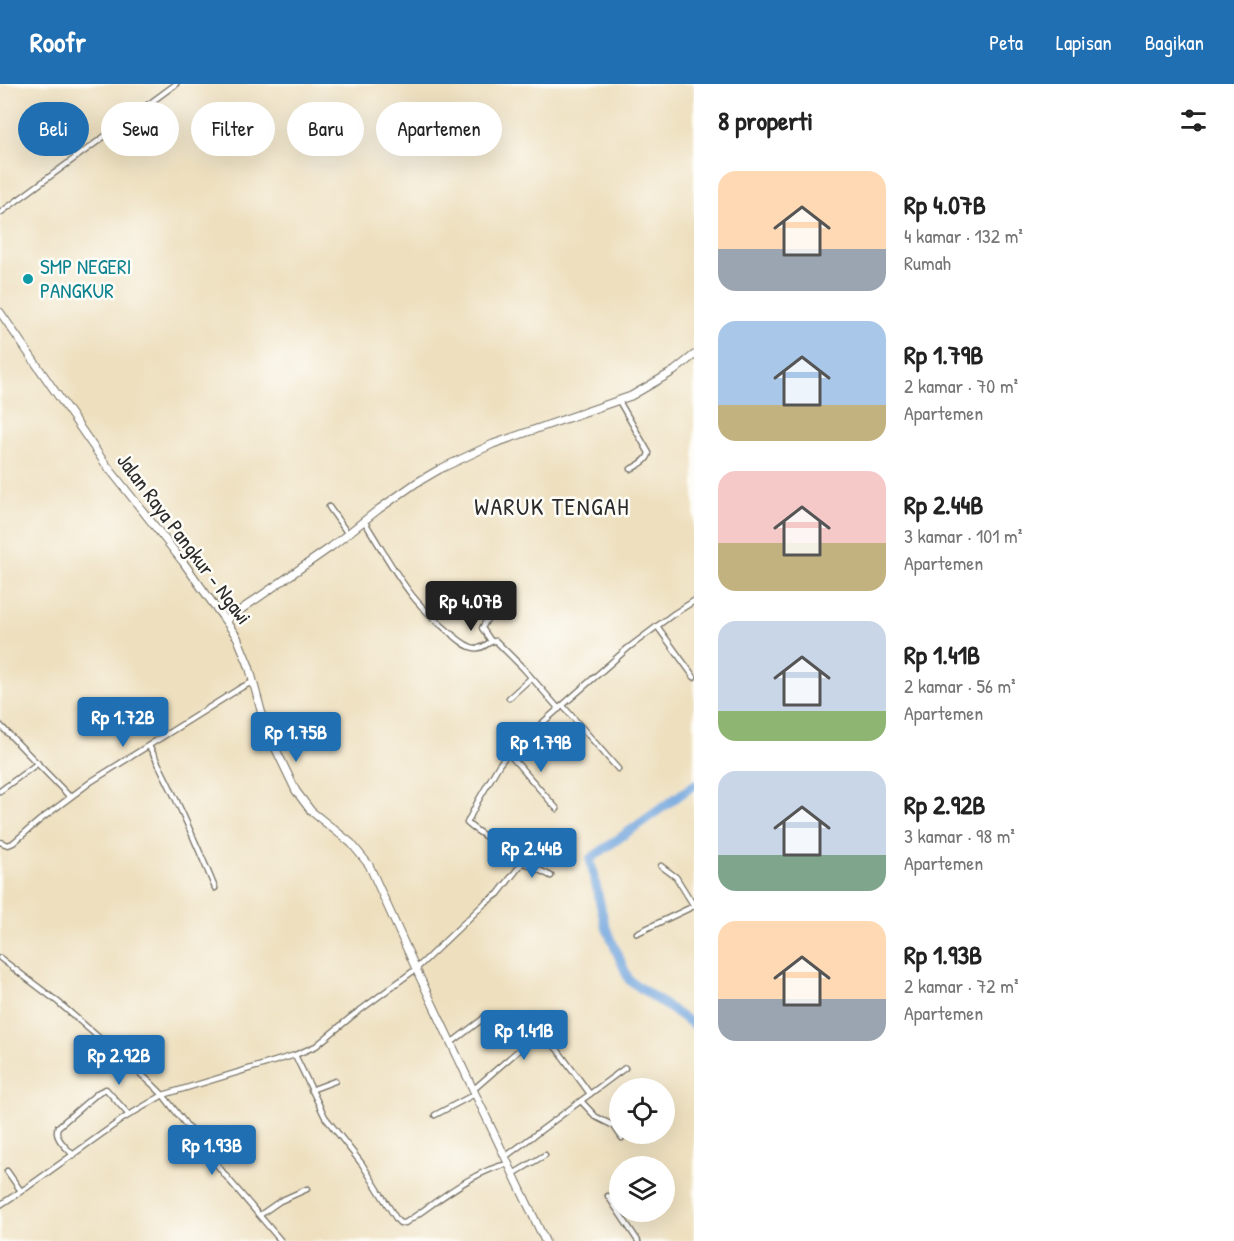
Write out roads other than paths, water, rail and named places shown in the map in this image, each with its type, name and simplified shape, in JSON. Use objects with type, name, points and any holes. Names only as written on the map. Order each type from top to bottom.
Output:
[{"type":"main road","name":"Jalan Raya Pangkur - Ngawi","points":[[0,312],[104,462],[226,620],[241,644],[268,733],[296,791],[311,811],[351,843],[369,865],[545,1241]]},
{"type":"main road","points":[[226,620],[416,483],[440,469],[493,444],[587,410],[619,401],[674,371],[694,355]]},
{"type":"street","points":[[0,213],[176,84]]},
{"type":"street","points":[[619,401],[649,453],[646,460],[631,469]]},
{"type":"street","points":[[329,507],[348,534]]},
{"type":"street","points":[[364,521],[423,608],[461,641],[475,648],[496,641],[618,769]]},
{"type":"street","points":[[551,876],[523,862],[467,823],[478,801],[499,765],[516,744],[561,708],[597,674],[657,626],[694,601]]},
{"type":"street","points":[[483,607],[490,614],[482,628],[491,641]]},
{"type":"street","points":[[657,626],[694,677]]},
{"type":"street","points":[[509,698],[531,678]]},
{"type":"street","points":[[0,842],[9,845],[13,843],[70,797],[116,765],[253,682]]},
{"type":"street","points":[[0,725],[70,797]]},
{"type":"street","points":[[149,746],[189,826],[215,888]]},
{"type":"street","points":[[508,753],[557,809]]},
{"type":"street","points":[[0,791],[38,764]]},
{"type":"street","points":[[0,1205],[129,1115],[163,1095],[295,1055],[316,1046],[416,969],[485,903],[498,894],[523,862]]},
{"type":"street","points":[[637,933],[694,906],[679,880],[660,866]]},
{"type":"street","points":[[0,958],[58,1002],[163,1095],[225,1175],[281,1241]]},
{"type":"street","points":[[435,1115],[475,1092],[558,1016]]},
{"type":"street","points":[[451,1043],[484,1017]]},
{"type":"street","points":[[540,1031],[557,1049],[590,1094]]},
{"type":"street","points":[[295,1055],[325,1117],[362,1164],[400,1223],[405,1223],[472,1178],[500,1165],[625,1068]]},
{"type":"street","points":[[311,1090],[335,1081]]},
{"type":"street","points":[[73,1155],[58,1137],[56,1130],[99,1092],[106,1089],[129,1115]]},
{"type":"street","points":[[581,1101],[596,1117],[609,1124]]},
{"type":"street","points":[[513,1174],[545,1155]]},
{"type":"street","points":[[7,1171],[21,1191]]},
{"type":"street","points":[[260,1215],[280,1201],[307,1189]]},
{"type":"street","points":[[608,1196],[638,1241]]},
{"type":"waterway","points":[[694,785],[590,859],[605,925],[629,980],[694,1025]]},
{"type":"place","name":"SMP NEGERI PANGKUR","points":[[28,279]]},
{"type":"district","name":"WARUK TENGAH","points":[[552,507]]}]
